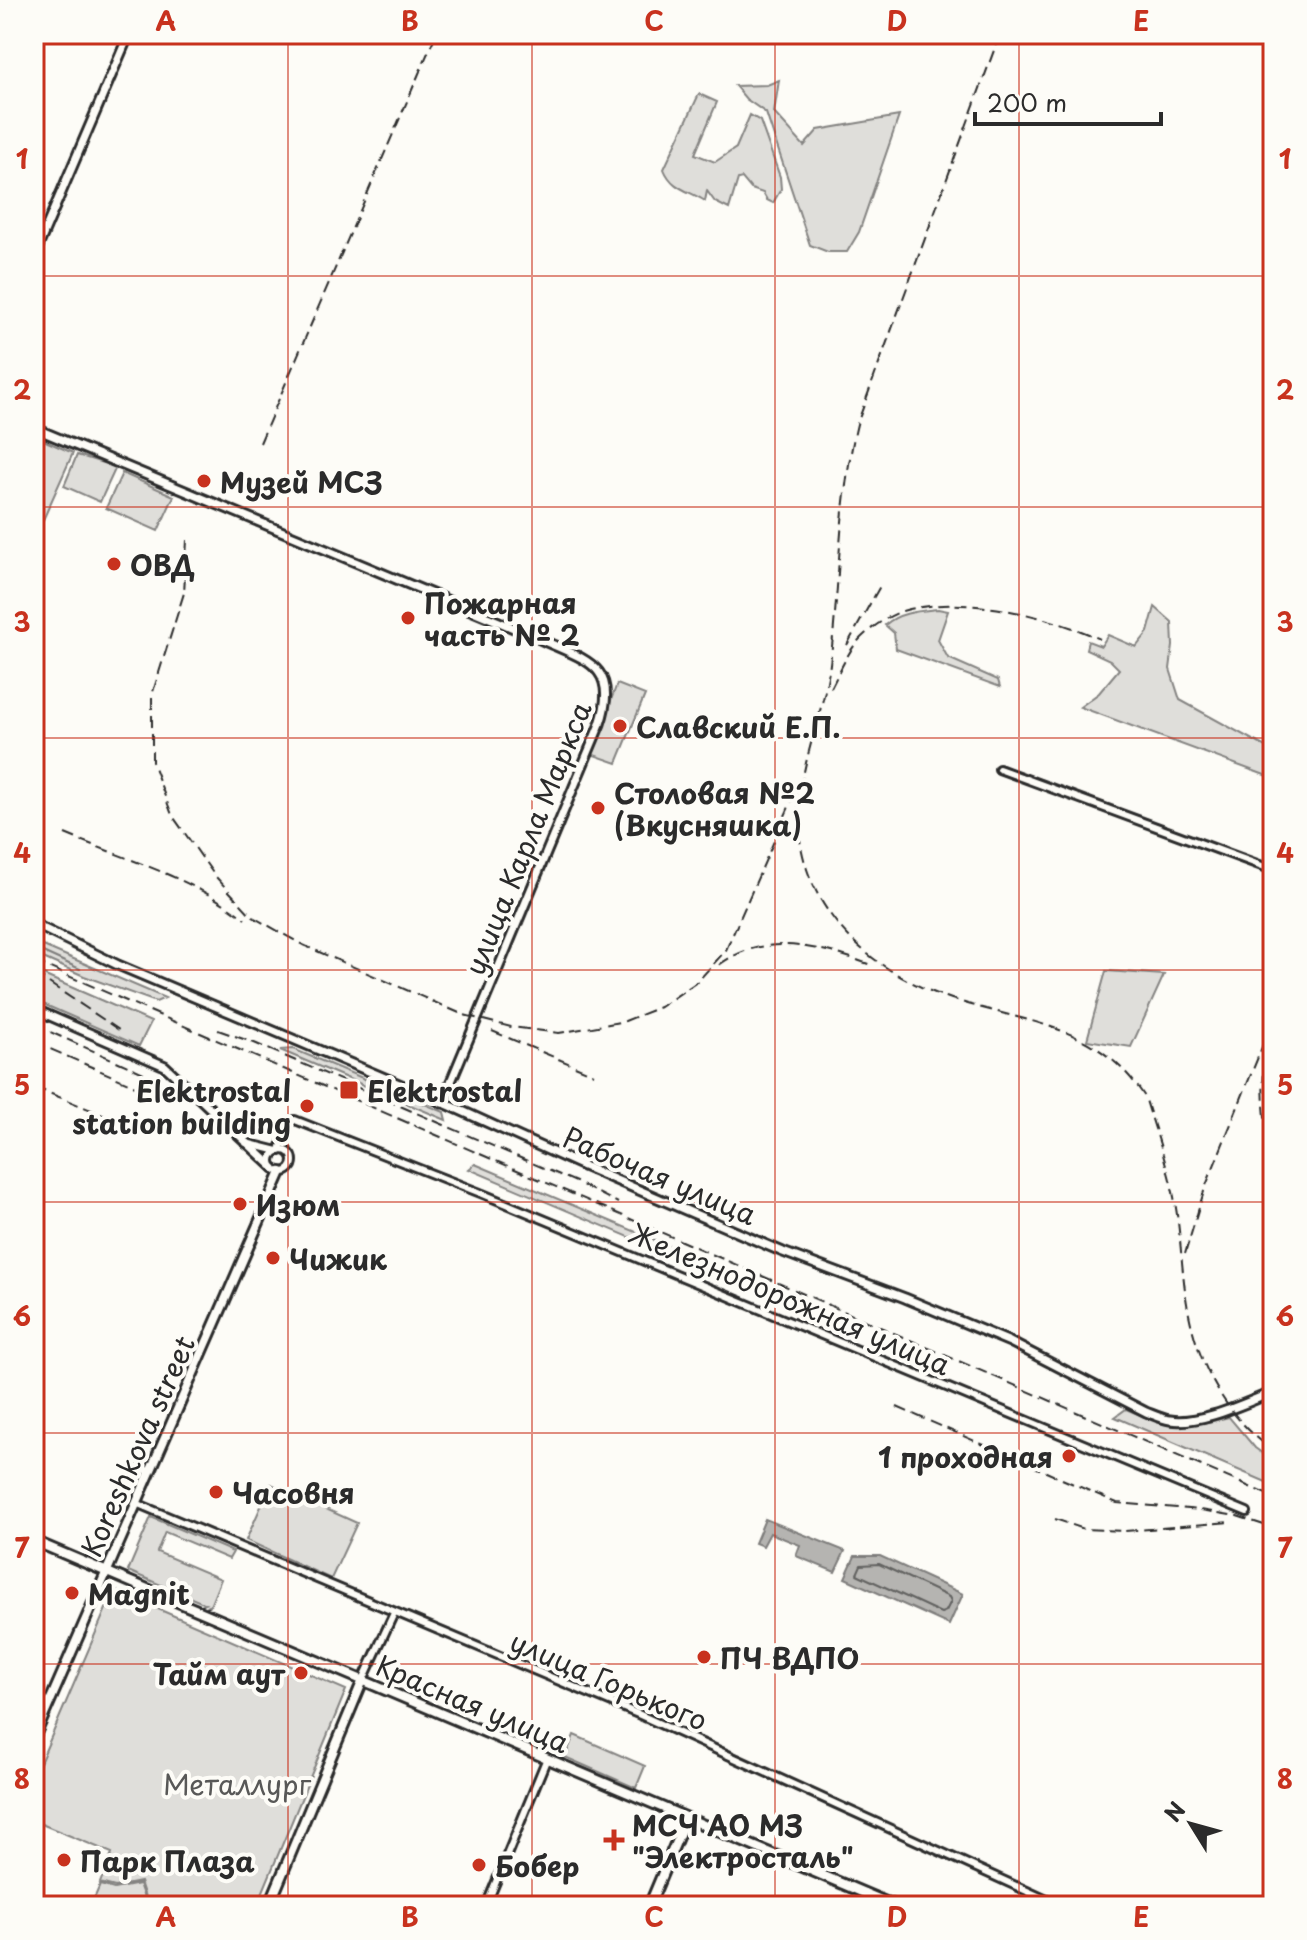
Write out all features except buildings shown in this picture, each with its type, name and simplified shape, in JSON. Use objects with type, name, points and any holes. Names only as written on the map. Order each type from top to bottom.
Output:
[{"type":"main road","name":"Koreshkova street","points":[[34,1738],[37,1723],[136,1503],[146,1470],[277,1170]]},
{"type":"main road","name":"Красная улица","points":[[34,1541],[895,1906]]},
{"type":"main road","points":[[269,1906],[363,1680]]},
{"type":"main road","points":[[649,1906],[686,1818]]},
{"type":"street","points":[[34,256],[129,34]]},
{"type":"street","name":"улица Карла Маркса","points":[[34,428],[540,639],[589,663],[604,679],[608,697],[600,724],[442,1103]]},
{"type":"street","points":[[999,769],[1273,870]]},
{"type":"street","name":"Рабочая улица","points":[[34,924],[118,965],[783,1252],[1010,1342],[1167,1420],[1188,1420],[1273,1392]]},
{"type":"street","points":[[34,1009],[165,1066],[244,1142],[277,1170],[289,1169],[293,1161],[289,1153],[244,1142]]},
{"type":"street","name":"Железнодорожная улица","points":[[279,1151],[289,1120],[316,1129],[483,1194],[1247,1512]]},
{"type":"street","points":[[277,1170],[272,1158],[279,1151]]},
{"type":"street","name":"улица Горького","points":[[136,1503],[665,1726],[1060,1906]]},
{"type":"street","points":[[363,1680],[394,1613]]},
{"type":"street","points":[[486,1906],[547,1758]]},
{"type":"green space","points":[[779,80],[774,113],[804,146],[818,130],[899,116],[859,232],[847,252],[828,252],[810,245],[766,113],[746,99],[735,86],[767,85]]},
{"type":"green space","points":[[699,94],[717,102],[695,154],[715,162],[736,148],[750,115],[760,121],[780,177],[781,189],[773,203],[763,193],[751,189],[742,178],[738,179],[729,209],[715,202],[707,191],[705,201],[676,185],[667,176],[664,169]]},
{"type":"green space","points":[[34,436],[73,453],[34,540]]},
{"type":"green space","points":[[77,455],[116,467],[100,502],[64,486]]},
{"type":"green space","points":[[122,473],[174,496],[158,531],[106,508]]},
{"type":"green space","points":[[1155,607],[1172,622],[1170,669],[1180,700],[1273,751],[1273,778],[1080,707],[1099,693],[1119,669],[1110,660],[1086,649],[1088,641],[1101,646],[1108,635],[1136,647],[1148,632]]},
{"type":"green space","points":[[938,609],[948,611],[938,640],[948,658],[998,680],[1000,687],[896,649],[894,633],[885,625],[903,615]]},
{"type":"green space","points":[[617,684],[645,695],[617,763],[591,754]]},
{"type":"green space","points":[[34,942],[165,998],[156,1002],[84,976],[34,954]]},
{"type":"green space","points":[[34,971],[151,1022],[139,1046],[34,1000]]},
{"type":"green space","points":[[1106,971],[1164,975],[1131,1047],[1087,1040]]},
{"type":"green space","points":[[293,1049],[444,1112],[446,1120],[280,1050]]},
{"type":"green space","points":[[475,1164],[679,1250],[688,1262],[469,1169]]},
{"type":"green space","points":[[1126,1409],[1177,1425],[1229,1417],[1255,1448],[1273,1461],[1273,1485],[1115,1417]]},
{"type":"green space","points":[[271,1484],[357,1523],[331,1579],[246,1540]]},
{"type":"green space","points":[[151,1517],[233,1552],[229,1559],[165,1532],[157,1552],[221,1579],[210,1606],[128,1571]]},
{"type":"green space","name":"Металлург","points":[[114,1590],[346,1690],[257,1906],[148,1906],[140,1882],[115,1887],[100,1883],[112,1853],[34,1821],[34,1777]]},
{"type":"green space","points":[[574,1735],[645,1766],[636,1788],[565,1757]]},
{"type":"green space","points":[[139,1884],[147,1906],[91,1906],[100,1885],[114,1889]]},
{"type":"water","points":[[765,1519],[845,1551],[835,1572],[796,1556],[800,1545],[770,1533],[763,1546],[755,1543]]},
{"type":"water","points":[[855,1556],[880,1556],[963,1594],[949,1625],[845,1578]]},
{"type":"waterway","points":[[34,948],[80,969]]},
{"type":"railway","points":[[260,443],[436,34]]},
{"type":"railway","points":[[1000,34],[857,424],[846,484],[830,664],[800,794],[799,830],[805,863],[818,894],[836,921],[858,946],[885,967],[914,984],[946,997],[1030,1020],[1081,1039],[1104,1053],[1125,1072],[1145,1097],[1174,1197],[1187,1304],[1201,1357],[1230,1409],[1273,1450]]},
{"type":"railway","points":[[187,540],[184,593],[152,695],[152,762],[172,815],[215,876],[253,917],[303,945],[464,1015],[511,1027],[559,1033],[625,1021],[660,1007],[697,982],[726,950],[796,791]]},
{"type":"railway","points":[[847,645],[880,586]]},
{"type":"railway","points":[[831,688],[859,640],[884,620],[906,610],[929,606],[979,606],[1031,615],[1100,639]]},
{"type":"railway","points":[[65,834],[181,881],[245,919]]},
{"type":"railway","points":[[719,965],[736,954],[774,945],[814,948],[871,965]]},
{"type":"railway","points":[[34,961],[1273,1497]]},
{"type":"railway","points":[[34,973],[119,1030]]},
{"type":"railway","points":[[1185,1254],[1205,1188],[1273,1020]]},
{"type":"railway","points":[[34,1025],[153,1077]]},
{"type":"railway","points":[[218,1030],[576,1182],[618,1203]]},
{"type":"railway","points":[[492,1031],[594,1074]]},
{"type":"railway","points":[[34,1042],[147,1091]]},
{"type":"railway","points":[[1267,1052],[1263,1083],[1273,1176]]},
{"type":"railway","points":[[34,1087],[126,1124]]},
{"type":"railway","points":[[897,1407],[1117,1503],[1200,1510],[1237,1516],[1273,1528]]},
{"type":"railway","points":[[1055,1519],[1084,1529],[1125,1531],[1230,1522]]},
{"type":"place","name":"Музей МСЗ","points":[[204,481]]},
{"type":"place","name":"ОВД","points":[[114,564]]},
{"type":"place","name":"Пожарная часть № 2","points":[[408,618]]},
{"type":"place","name":"Славский Е.П.","points":[[620,726]]},
{"type":"place","name":"Столовая №2 (Вкусняшка)","points":[[598,808]]},
{"type":"place","name":"Elektrostal","points":[[349,1090]]},
{"type":"place","name":"Elektrostal station building","points":[[307,1106]]},
{"type":"place","name":"Изюм","points":[[240,1204]]},
{"type":"place","name":"Чижик","points":[[273,1258]]},
{"type":"place","name":"1 проходная","points":[[1069,1456]]},
{"type":"place","name":"Часовня","points":[[216,1492]]},
{"type":"place","name":"Magnit","points":[[72,1593]]},
{"type":"place","name":"ПЧ ВДПО","points":[[704,1657]]},
{"type":"place","name":"Тайм аут","points":[[301,1673]]},
{"type":"place","name":"МСЧ АО МЗ \"Электросталь\"","points":[[614,1840]]},
{"type":"place","name":"Парк Плаза","points":[[64,1860]]},
{"type":"place","name":"Бобер","points":[[479,1865]]}]
